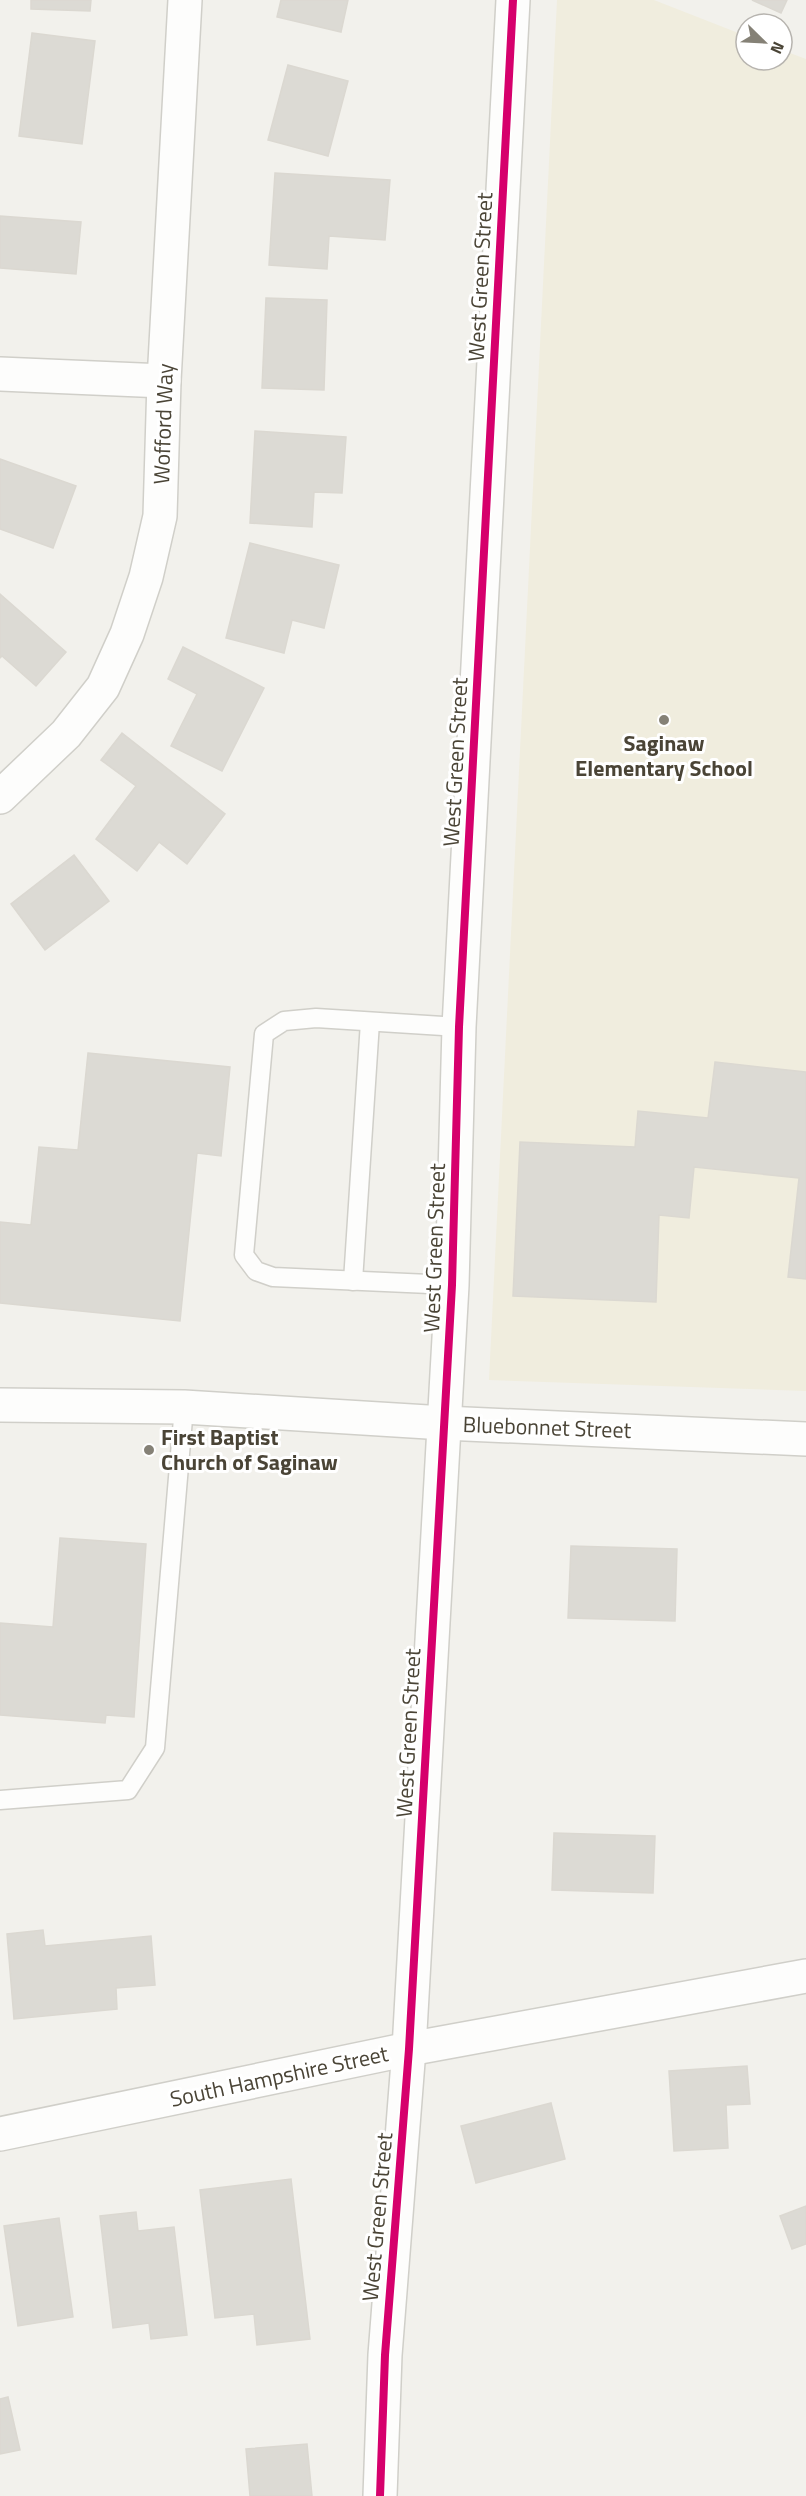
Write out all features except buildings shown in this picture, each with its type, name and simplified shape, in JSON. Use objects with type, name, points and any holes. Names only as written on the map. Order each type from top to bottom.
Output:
[{"type":"street","name":"Wofford Way","points":[[0,797],[66,734],[103,687],[127,634],[146,577],[160,516],[164,381],[185,0]]},
{"type":"street","name":"West Green Street","points":[[380,2496],[385,2355],[409,2049],[452,1285],[459,1027],[513,0]]},
{"type":"street","points":[[0,374],[164,381]]},
{"type":"street","name":"Bluebonnet Street","points":[[0,1405],[184,1407],[444,1423],[806,1439]]},
{"type":"street","name":"South Hampshire Street","points":[[0,2134],[409,2049],[806,1976]]},
{"type":"lane","points":[[452,1285],[273,1277],[255,1271],[244,1255],[264,1034],[284,1021],[316,1018],[459,1027]]},
{"type":"lane","points":[[353,1281],[370,1022]]},
{"type":"lane","points":[[0,1800],[129,1790],[155,1748],[184,1407]]},
{"type":"shaded area","name":"Saginaw Elementary School","points":[[557,0],[654,0],[734,31],[734,72],[794,72],[794,54],[806,59],[806,1391],[489,1380]]},
{"type":"cycle path","points":[[380,2496],[385,2355],[409,2049],[452,1285],[459,1027],[513,0]]},
{"type":"place","name":"Saginaw Elementary School","points":[[664,720]]},
{"type":"place","name":"First Baptist Church of Saginaw","points":[[149,1450]]}]
